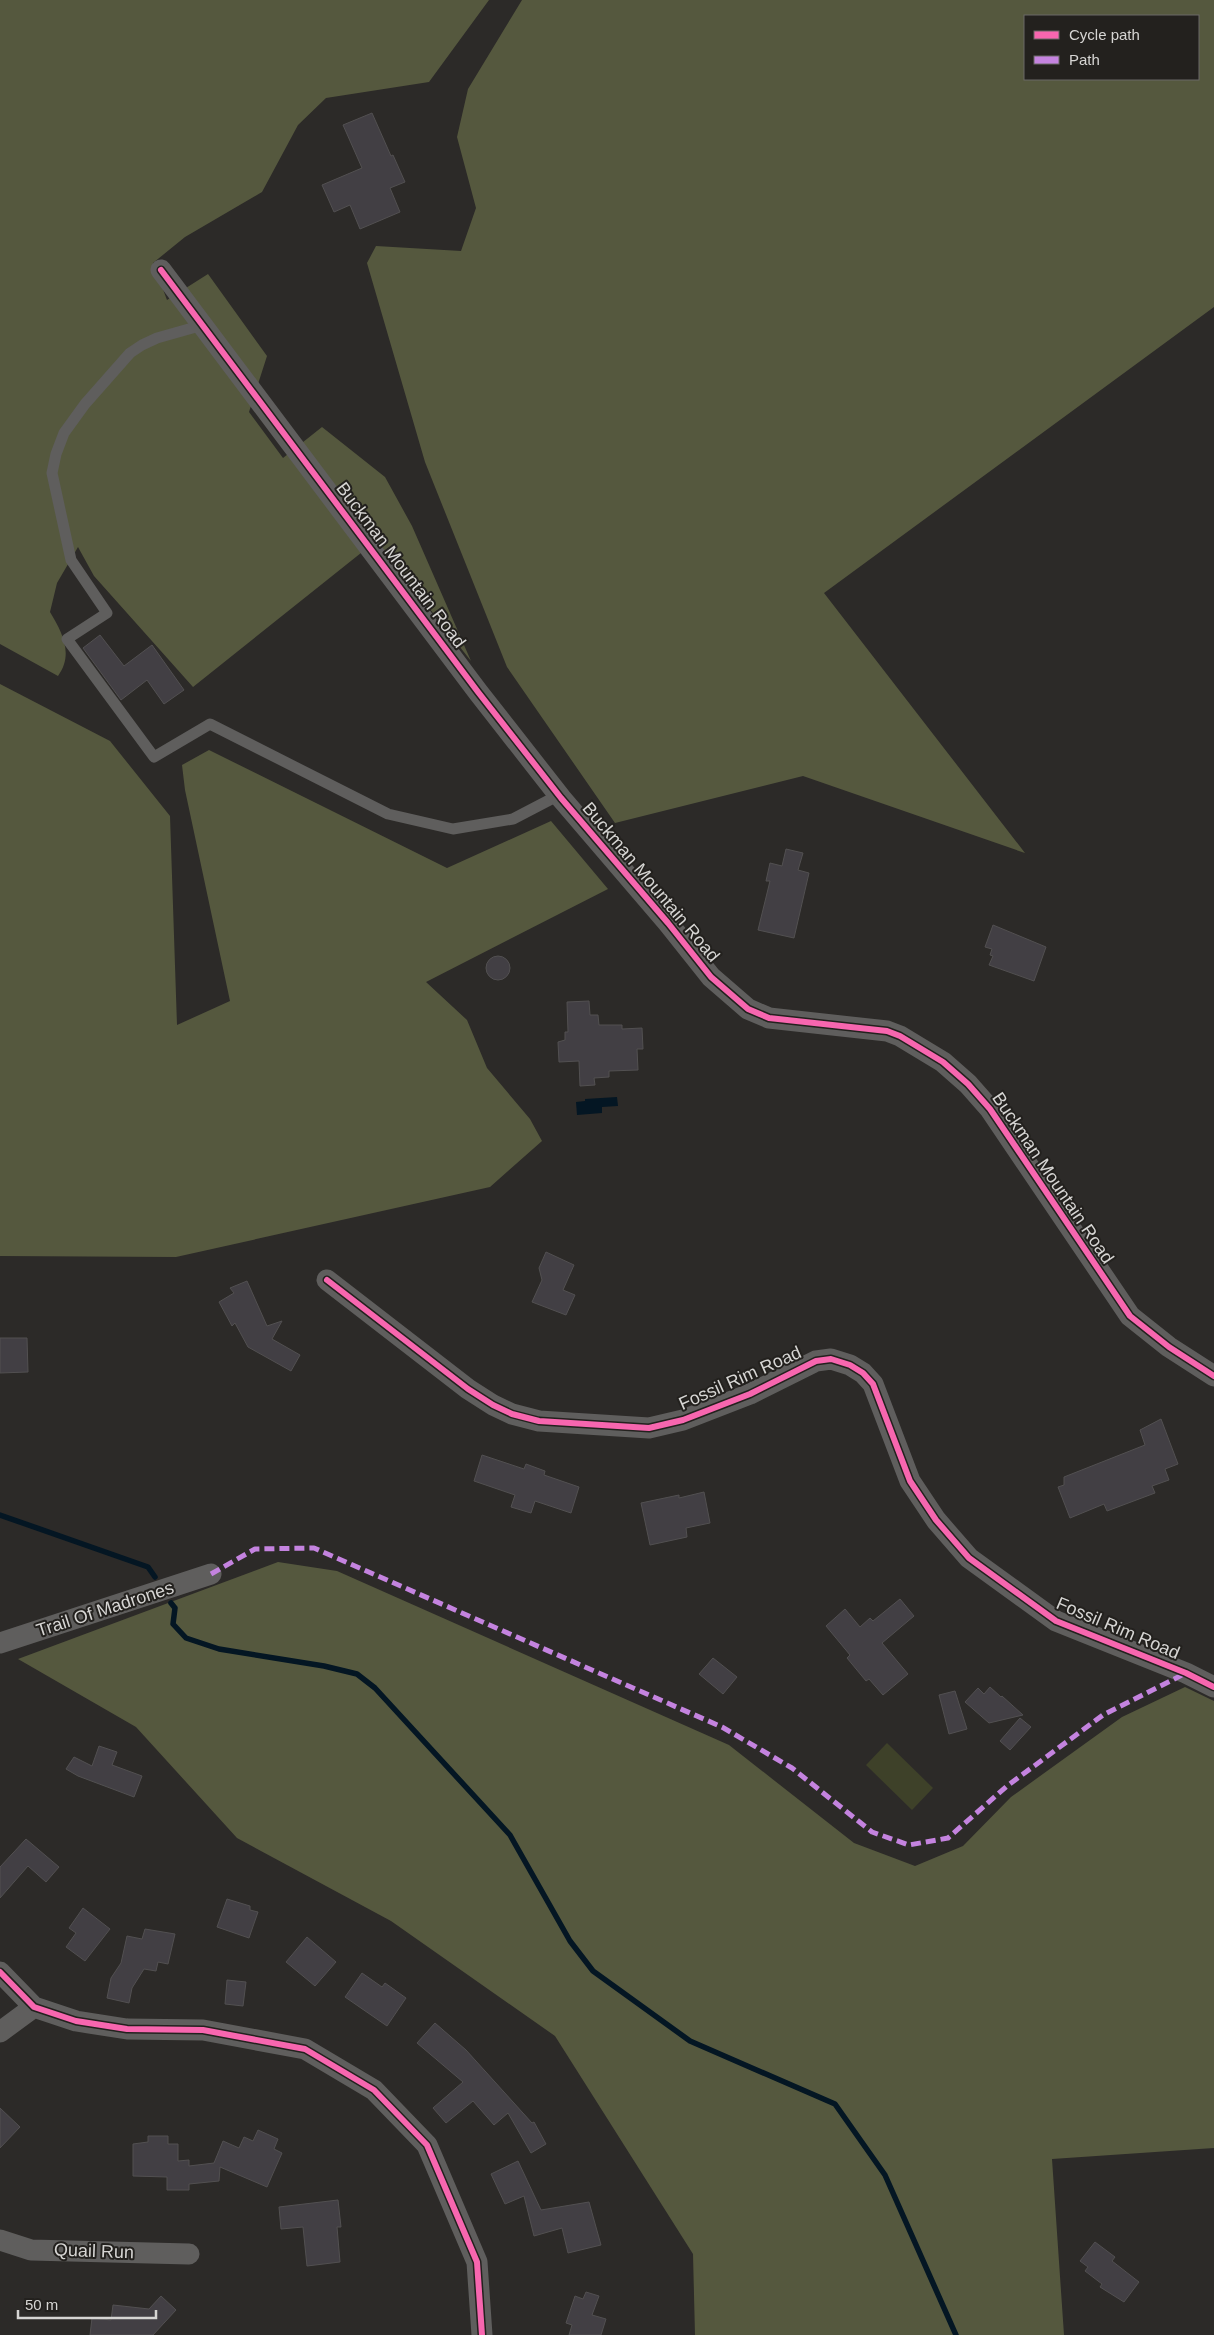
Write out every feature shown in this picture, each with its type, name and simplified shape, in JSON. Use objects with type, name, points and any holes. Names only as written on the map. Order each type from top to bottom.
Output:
[{"type":"street","name":"Buckman Mountain Road","points":[[161,270],[478,692],[558,795],[712,977],[748,1009],[780,1020],[887,1031],[918,1045],[956,1073],[990,1109],[1130,1316],[1169,1347],[1214,1376]]},
{"type":"street","name":"Fossil Rim Road","points":[[327,1280],[468,1389],[493,1406],[512,1414],[539,1421],[648,1428],[683,1420],[733,1400],[816,1360],[831,1359],[850,1365],[863,1372],[874,1384],[910,1481],[936,1520],[969,1558],[1056,1621],[1186,1673],[1214,1687]]},
{"type":"street","name":"Trail Of Madrones","points":[[0,1643],[211,1574]]},
{"type":"street","points":[[0,1972],[34,2007],[76,2021],[127,2029],[203,2030],[305,2049],[374,2090],[427,2145],[477,2262],[482,2335]]},
{"type":"street","points":[[0,2032],[34,2007]]},
{"type":"street","name":"Quail Run","points":[[0,2240],[31,2250],[189,2254]]},
{"type":"lane","points":[[203,325],[157,338],[130,353],[85,404],[64,433],[56,454],[52,473],[71,560],[107,613],[67,639],[154,757],[210,724],[388,814],[452,829],[513,819],[558,795]]},
{"type":"green space","points":[[0,0],[489,0],[429,82],[326,98],[298,125],[262,192],[185,237],[153,263],[167,300],[208,274],[267,356],[249,412],[283,458],[322,427],[385,477],[412,526],[471,661],[376,541],[193,687],[94,576],[78,547],[57,583],[50,612],[59,627],[66,651],[63,668],[58,676],[0,644]]},
{"type":"green space","points":[[522,0],[1214,0],[1214,307],[824,593],[1025,853],[803,776],[615,823],[507,667],[425,462],[367,263],[376,246],[461,251],[476,208],[457,137],[468,89]]},
{"type":"green space","points":[[0,684],[110,741],[170,816],[177,1025],[230,1001],[185,790],[182,765],[209,750],[447,868],[551,821],[608,889],[426,982],[467,1020],[487,1068],[530,1119],[542,1141],[490,1187],[176,1257],[0,1256]]},
{"type":"green space","points":[[278,1562],[337,1571],[729,1745],[854,1843],[915,1866],[963,1846],[1011,1797],[1122,1717],[1185,1687],[1214,1701],[1214,2148],[1052,2159],[1064,2335],[695,2335],[693,2254],[555,2036],[391,1921],[237,1838],[136,1727],[18,1659]]},
{"type":"green space","points":[[887,1743],[933,1788],[912,1810],[866,1765]]},
{"type":"water","points":[[617,1097],[618,1106],[602,1107],[602,1113],[577,1115],[576,1102],[585,1101],[585,1099]]},
{"type":"building","points":[[372,113],[405,182],[390,188],[400,212],[360,229],[350,205],[334,212],[322,185],[362,168],[343,125]]},
{"type":"building","points":[[100,635],[124,666],[152,645],[184,690],[164,704],[147,680],[121,700],[83,648]]},
{"type":"building","points":[[786,849],[803,853],[798,870],[809,873],[794,938],[758,930],[770,881],[766,881],[770,863],[782,866]]},
{"type":"building","points":[[993,925],[1046,947],[1034,981],[989,965],[993,956],[990,955],[992,949],[985,947]]},
{"type":"building","points":[[498,956],[506,960],[510,968],[506,976],[498,980],[490,976],[486,968],[490,960]]},
{"type":"building","points":[[589,1001],[590,1015],[598,1015],[599,1025],[622,1025],[622,1029],[642,1028],[643,1049],[637,1049],[638,1070],[609,1071],[609,1077],[594,1078],[595,1085],[580,1086],[579,1061],[559,1062],[558,1042],[565,1040],[565,1032],[568,1032],[567,1002]]},
{"type":"building","points":[[546,1252],[574,1265],[563,1290],[575,1295],[566,1315],[532,1302],[542,1280],[539,1268]]},
{"type":"building","points":[[247,1281],[267,1326],[282,1321],[272,1339],[300,1355],[291,1371],[248,1347],[235,1323],[232,1326],[219,1302],[234,1293],[230,1288]]},
{"type":"building","points":[[0,1338],[27,1338],[28,1372],[0,1373]]},
{"type":"building","points":[[1161,1419],[1178,1464],[1165,1469],[1169,1480],[1152,1486],[1155,1493],[1107,1511],[1104,1504],[1070,1518],[1058,1487],[1064,1485],[1064,1477],[1145,1445],[1140,1430]]},
{"type":"building","points":[[482,1455],[524,1469],[526,1464],[545,1471],[544,1475],[579,1487],[571,1513],[535,1501],[531,1513],[511,1507],[515,1495],[474,1481]]},
{"type":"building","points":[[704,1492],[710,1523],[686,1528],[687,1537],[650,1545],[641,1503],[679,1495],[679,1498]]},
{"type":"building","points":[[900,1599],[914,1616],[882,1643],[908,1674],[883,1695],[869,1679],[866,1681],[847,1658],[850,1655],[826,1626],[845,1609],[860,1627],[870,1618],[873,1621]]},
{"type":"building","points":[[713,1658],[737,1677],[723,1694],[699,1674]]},
{"type":"building","points":[[990,1687],[1023,1715],[989,1723],[965,1702],[978,1688],[984,1694]]},
{"type":"building","points":[[955,1691],[967,1729],[949,1734],[939,1695]]},
{"type":"building","points":[[1020,1718],[1031,1727],[1010,1750],[1000,1741]]},
{"type":"building","points":[[99,1746],[117,1752],[112,1765],[142,1776],[134,1797],[78,1776],[66,1769],[74,1757],[92,1766]]},
{"type":"building","points":[[26,1839],[59,1867],[46,1882],[28,1866],[0,1898],[0,1867]]},
{"type":"building","points":[[227,1899],[250,1906],[250,1910],[258,1912],[249,1938],[217,1927]]},
{"type":"building","points":[[83,1908],[110,1929],[85,1961],[66,1947],[76,1933],[69,1928]]},
{"type":"building","points":[[145,1929],[175,1934],[168,1964],[158,1962],[156,1971],[144,1969],[132,1988],[129,2003],[107,1998],[111,1978],[121,1963],[127,1936],[142,1939]]},
{"type":"building","points":[[307,1937],[336,1962],[315,1986],[286,1962]]},
{"type":"building","points":[[362,1973],[382,1987],[385,1983],[406,1998],[387,2026],[345,1997]]},
{"type":"building","points":[[227,1980],[246,1982],[243,2006],[225,2004]]},
{"type":"building","points":[[435,2023],[466,2050],[532,2123],[534,2122],[546,2144],[531,2153],[508,2113],[494,2125],[473,2101],[446,2123],[433,2108],[463,2082],[417,2043]]},
{"type":"building","points":[[0,2108],[20,2127],[0,2148]]},
{"type":"building","points":[[258,2130],[278,2139],[274,2149],[282,2153],[267,2187],[220,2167],[219,2181],[189,2184],[189,2190],[167,2190],[167,2177],[133,2176],[133,2144],[148,2142],[148,2136],[168,2136],[168,2144],[178,2144],[178,2161],[189,2160],[189,2166],[214,2163],[223,2141],[239,2148],[244,2137],[253,2141]]},
{"type":"building","points":[[518,2161],[541,2210],[589,2202],[601,2245],[568,2253],[562,2228],[534,2236],[524,2196],[505,2204],[491,2174]]},
{"type":"building","points":[[338,2200],[341,2227],[337,2227],[340,2262],[307,2266],[303,2227],[281,2229],[279,2207]]},
{"type":"building","points":[[1095,2242],[1115,2257],[1112,2261],[1139,2282],[1124,2302],[1100,2287],[1102,2284],[1085,2271],[1088,2267],[1080,2261]]},
{"type":"building","points":[[586,2292],[599,2296],[592,2315],[606,2319],[601,2335],[569,2335],[572,2325],[566,2323],[575,2296],[583,2299]]},
{"type":"building","points":[[161,2296],[176,2310],[153,2335],[90,2335],[92,2318],[111,2320],[113,2305],[149,2309]]},
{"type":"waterway","points":[[0,1515],[148,1567],[155,1577]]},
{"type":"waterway","points":[[171,1603],[175,1608],[173,1624],[186,1638],[219,1649],[324,1666],[357,1674],[375,1688],[510,1835],[570,1941],[593,1971],[690,2041],[835,2104],[885,2175],[956,2335]]},
{"type":"marked path","points":[[211,1574],[255,1549],[314,1548],[722,1727],[792,1768],[872,1832],[909,1845],[948,1838],[1007,1786],[1103,1715],[1186,1673]]},
{"type":"cycle path","points":[[161,270],[478,692],[561,798],[668,923],[711,977],[748,1009],[769,1018],[887,1031],[900,1036],[943,1062],[968,1084],[990,1109],[1130,1316],[1169,1347],[1214,1376]]},
{"type":"cycle path","points":[[327,1280],[468,1389],[493,1405],[512,1414],[539,1421],[649,1428],[683,1420],[750,1394],[816,1361],[831,1359],[850,1365],[863,1373],[873,1384],[910,1481],[936,1520],[969,1558],[1056,1621],[1186,1673],[1214,1687]]},
{"type":"cycle path","points":[[0,1972],[34,2007],[76,2021],[127,2029],[203,2030],[305,2049],[374,2090],[427,2145],[477,2262],[482,2335]]}]
